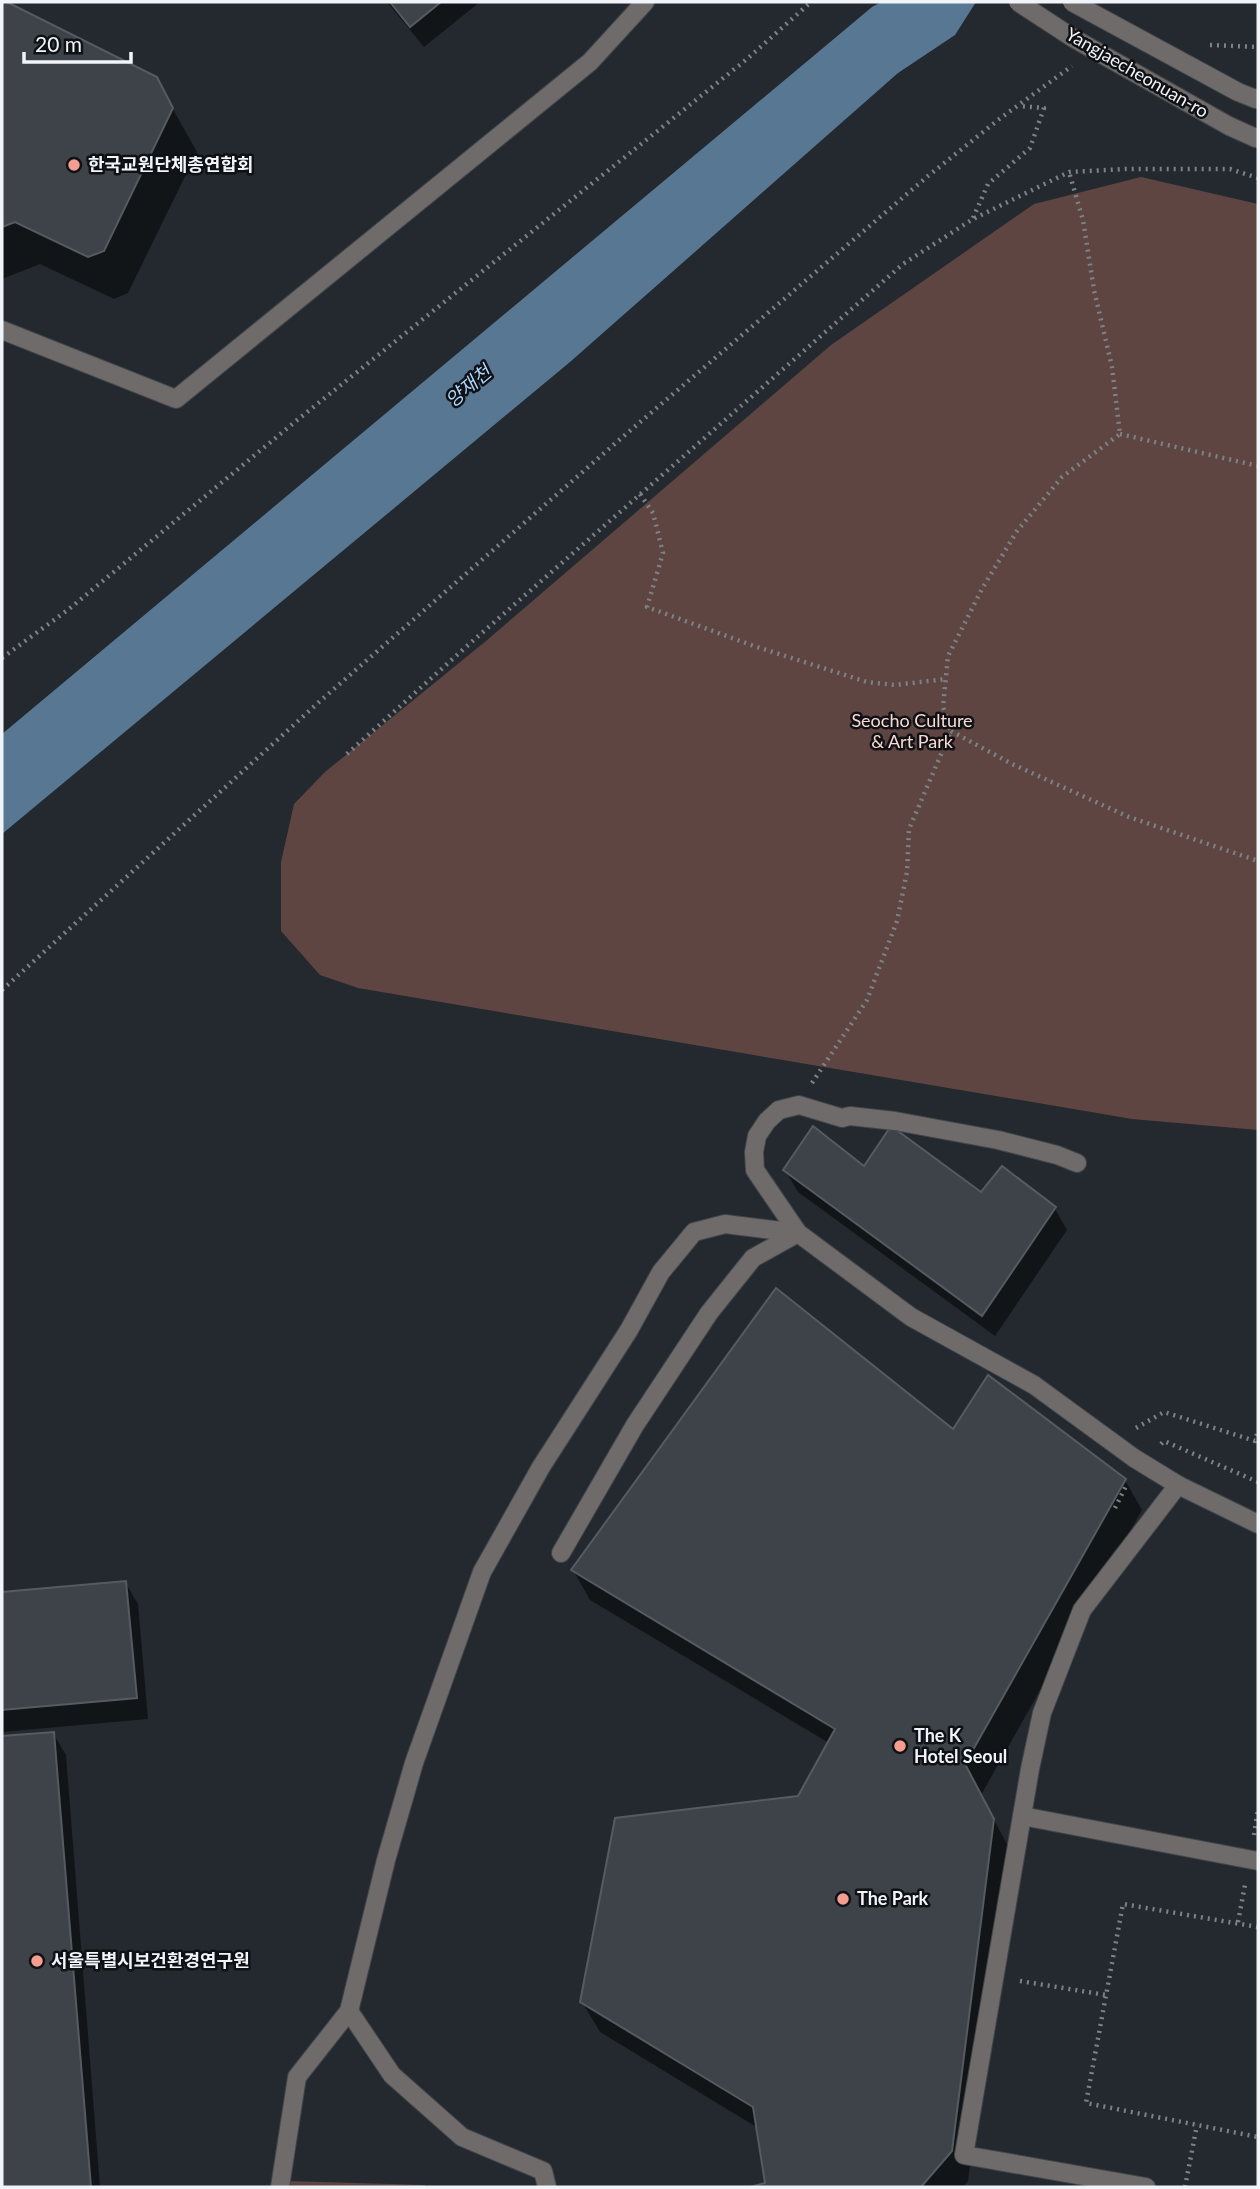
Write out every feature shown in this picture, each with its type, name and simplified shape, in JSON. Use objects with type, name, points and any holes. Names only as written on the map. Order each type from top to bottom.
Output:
[{"type":"street","points":[[2,330],[176,399],[590,62],[645,2]]},
{"type":"street","name":"Yangjaecheonuan-ro","points":[[1018,2],[1229,127],[1258,139]]},
{"type":"street","name":"Yangjaecheonuan-ro","points":[[1072,2],[1238,92],[1258,100]]},
{"type":"street","points":[[1077,1163],[998,1140],[895,1121],[850,1116],[842,1118],[799,1105],[779,1110],[766,1121],[757,1136],[754,1152],[755,1170],[798,1233],[911,1317],[1034,1385],[1134,1458],[1178,1485],[1258,1524]]},
{"type":"street","points":[[280,2187],[296,2077],[349,2011],[386,1860],[414,1763],[482,1572],[541,1467],[628,1330],[661,1272],[694,1233],[725,1224],[798,1233]]},
{"type":"street","points":[[561,1553],[635,1425],[709,1313],[753,1258],[798,1233]]},
{"type":"street","points":[[1146,2187],[964,2155],[1042,1713],[1082,1610],[1178,1485]]},
{"type":"street","points":[[1023,1816],[1258,1861]]},
{"type":"street","points":[[349,2011],[393,2075],[462,2137],[543,2171],[547,2187]]},
{"type":"path","points":[[2,658],[69,609],[296,421],[747,59],[811,2]]},
{"type":"path","points":[[2,990],[319,702],[520,525],[928,176],[1018,106],[1044,108],[1031,149],[989,184],[973,219]]},
{"type":"path","points":[[347,754],[903,264],[973,219],[1069,172],[1230,169],[1258,178]]},
{"type":"path","points":[[1069,172],[1083,220],[1094,290],[1112,367],[1120,434]]},
{"type":"path","points":[[799,1105],[867,1000],[897,921],[907,872],[909,829],[951,731],[943,707],[948,656],[982,589],[1017,531],[1062,477],[1120,434],[1258,466]]},
{"type":"path","points":[[640,494],[653,513],[663,553],[647,607],[754,646],[867,682],[895,685],[946,679]]},
{"type":"path","points":[[951,731],[1012,764],[1129,817],[1258,861]]},
{"type":"path","points":[[1134,1429],[1164,1412],[1255,1441],[1258,1430]]},
{"type":"path","points":[[1164,1441],[1258,1482]]},
{"type":"path","points":[[1258,1927],[1123,1904],[1086,2103],[1258,2137]]},
{"type":"path","points":[[995,1977],[1106,1995]]},
{"type":"path","points":[[1185,2187],[1197,2125]]},
{"type":"green space","name":"Seocho Culture & Art Park","points":[[1141,177],[1258,204],[1258,1130],[1132,1119],[358,988],[320,975],[281,931],[281,862],[294,804],[325,772],[486,641],[831,345],[1034,204]]},
{"type":"green space","points":[[287,2181],[425,2185],[425,2187],[283,2187]]},
{"type":"water","name":"양재천","points":[[881,2],[976,2],[955,35],[898,73],[570,362],[2,834],[2,734]]},
{"type":"building","name":"한국교원단체총연합회","points":[[2,2],[7,2],[157,77],[173,108],[104,251],[88,257],[15,222],[2,227]]},
{"type":"building","points":[[390,2],[441,2],[410,27]]},
{"type":"building","points":[[813,1126],[864,1166],[891,1126],[981,1192],[1002,1166],[1056,1207],[982,1316],[783,1170]]},
{"type":"building","name":"The K Hotel Seoul","points":[[776,1288],[953,1429],[988,1375],[1126,1479],[965,1764],[994,1819],[952,2151],[921,2187],[750,2187],[765,2183],[753,2107],[580,2002],[615,1818],[798,1796],[835,1729],[571,1570]]},
{"type":"building","points":[[126,1581],[137,1698],[2,1710],[2,1592]]},
{"type":"building","name":"서울특별시보건환경연구원","points":[[54,1732],[91,2187],[2,2187],[2,1736]]},
{"type":"place","name":"한국교원단체총연합회","points":[[74,165]]},
{"type":"place","name":"The K Hotel Seoul","points":[[900,1746]]},
{"type":"place","name":"The Park","points":[[843,1899]]},
{"type":"place","name":"서울특별시보건환경연구원","points":[[37,1961]]}]
